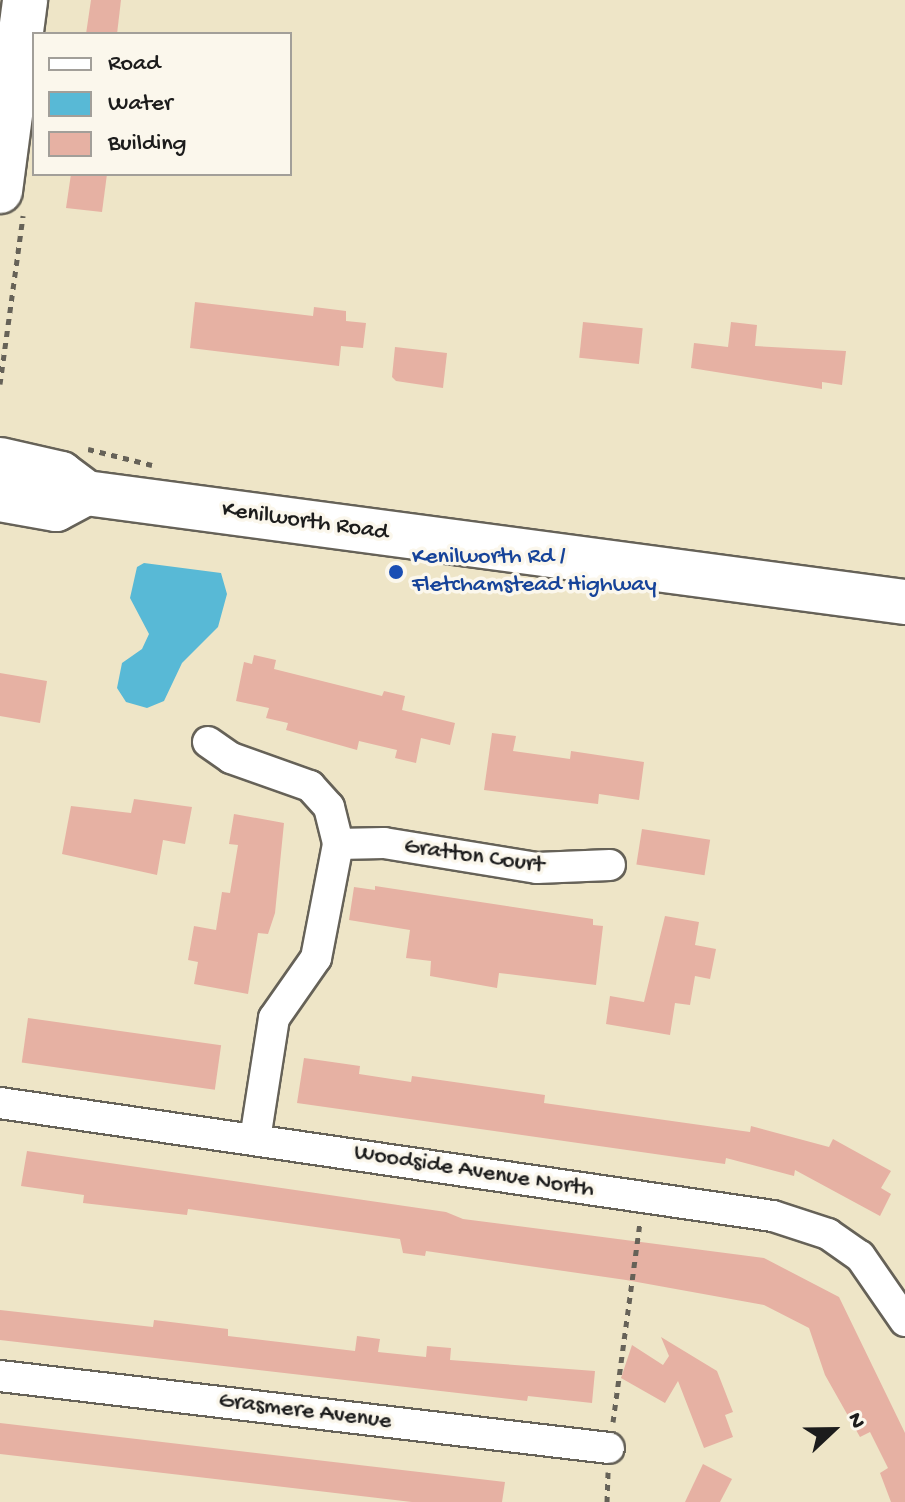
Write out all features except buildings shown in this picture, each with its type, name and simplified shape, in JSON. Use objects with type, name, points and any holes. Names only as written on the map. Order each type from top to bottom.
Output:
[{"type":"main road","points":[[12,198],[25,0]]},
{"type":"main road","name":"Kenilworth Road","points":[[0,460],[61,474],[86,493],[905,602]]},
{"type":"main road","points":[[0,499],[56,509],[86,493]]},
{"type":"street","points":[[208,742],[231,758],[310,786],[329,807],[338,844],[316,958],[274,1018],[255,1139]]},
{"type":"street","name":"Gratton Court","points":[[338,844],[384,843],[481,861],[573,871],[610,865]]},
{"type":"street","name":"Woodside Avenue North","points":[[0,1103],[773,1216],[828,1234],[873,1270],[905,1321]]},
{"type":"street","name":"Grasmere Avenue","points":[[0,1376],[609,1448]]},
{"type":"path","points":[[0,384],[12,198]]},
{"type":"path","points":[[607,1502],[609,1448],[643,1197]]},
{"type":"water","points":[[144,563],[221,573],[227,594],[218,627],[182,663],[164,701],[147,708],[126,702],[117,688],[122,663],[142,649],[149,634],[130,598],[137,567]]},
{"type":"place","name":"Kenilworth Rd / Fletchamstead Highway","points":[[396,572]]}]
